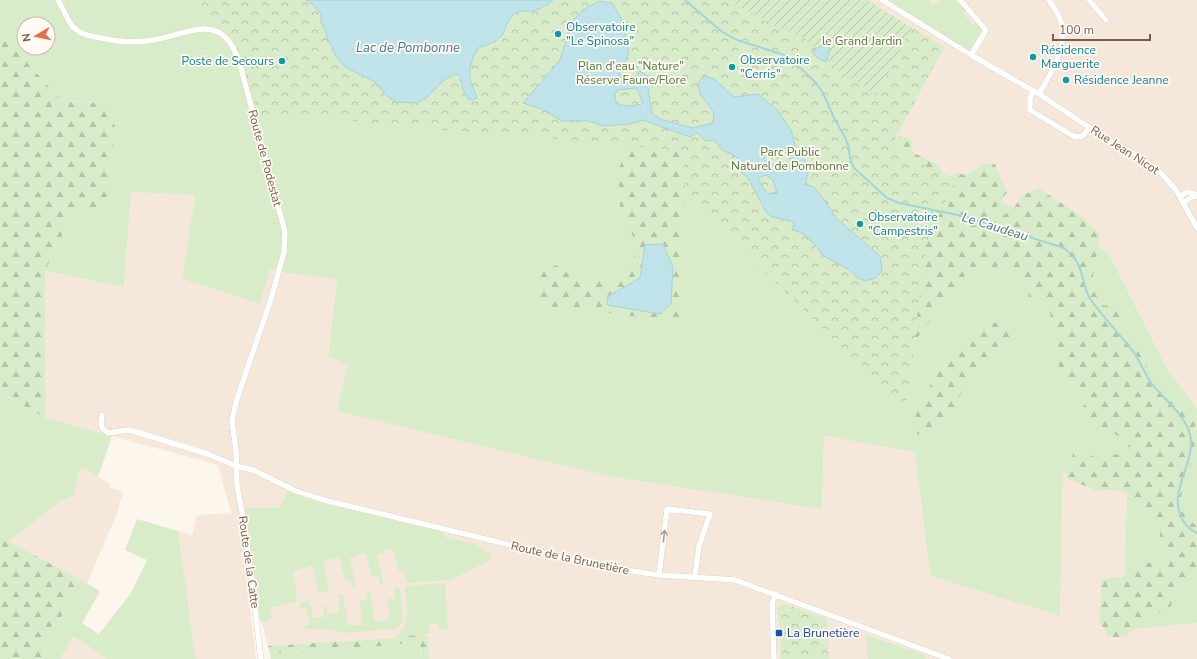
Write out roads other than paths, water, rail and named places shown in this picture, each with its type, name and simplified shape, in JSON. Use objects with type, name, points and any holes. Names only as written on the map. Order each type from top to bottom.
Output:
[{"type":"street","name":"Route de Podestat","points":[[58,0],[72,26],[85,35],[126,41],[147,41],[199,29],[209,29],[220,32],[225,36],[235,50],[284,232],[284,252],[272,299],[236,402],[232,422],[236,466]]},
{"type":"street","name":"Rue Jean Nicot","points":[[882,0],[971,55],[1039,94],[1108,140],[1135,154],[1161,173],[1176,190],[1197,228]]},
{"type":"street","points":[[960,0],[986,30],[971,55]]},
{"type":"street","points":[[1039,94],[1058,56],[1063,38],[1061,22],[1048,0]]},
{"type":"street","points":[[1089,0],[1106,20]]},
{"type":"street","points":[[1032,90],[1030,110],[1075,137],[1082,136],[1088,127]]},
{"type":"street","points":[[1180,196],[1188,192],[1197,195]]},
{"type":"street","points":[[1183,203],[1197,195]]},
{"type":"street","name":"Route de la Brunetière","points":[[102,414],[102,428],[108,433],[128,430],[134,431],[208,454],[236,466],[253,470],[296,491],[324,500],[593,565],[659,575],[735,580],[949,659]]},
{"type":"street","name":"Route de la Catte","points":[[236,466],[237,485],[245,529],[261,659]]},
{"type":"street","points":[[659,575],[667,509],[710,514],[700,546],[695,577]]},
{"type":"street","points":[[774,659],[772,603],[776,594]]},
{"type":"water","name":"Lac de Pombonne","points":[[306,0],[553,0],[537,10],[520,11],[516,13],[510,19],[504,32],[499,38],[493,43],[478,48],[473,57],[470,71],[472,86],[477,98],[473,100],[468,99],[462,88],[460,76],[456,74],[445,79],[425,99],[417,103],[395,102],[387,96],[375,82],[345,67],[336,56],[327,38],[325,29],[321,23],[321,14]]},
{"type":"water","points":[[599,1],[612,3],[622,20],[629,53],[619,74],[634,78],[640,71],[646,75],[652,113],[660,119],[692,128],[713,123],[714,113],[700,94],[698,83],[703,77],[713,78],[734,97],[758,94],[777,110],[791,130],[797,152],[806,162],[808,174],[805,184],[814,187],[836,218],[880,256],[882,271],[876,278],[865,281],[856,277],[851,271],[822,255],[819,249],[804,234],[794,230],[794,222],[770,216],[766,212],[748,178],[742,173],[738,158],[721,149],[714,140],[706,141],[697,133],[690,137],[643,120],[630,124],[604,126],[588,121],[562,121],[546,111],[523,103],[560,60],[571,23],[583,10]],"holes":[[[635,88],[643,103],[630,106],[616,103],[615,94],[618,90]],[[783,151],[789,156],[791,162],[789,170],[780,169],[764,160],[765,153],[774,156]],[[766,175],[773,180],[777,193],[770,194],[767,192],[763,188],[758,178]]]},
{"type":"water","points":[[826,43],[829,49],[826,62],[816,57],[813,51]]},
{"type":"water","points":[[663,244],[673,267],[671,304],[660,314],[607,305],[607,299],[610,295],[640,278],[645,245]]},
{"type":"waterway","name":"Le Caudeau","points":[[685,0],[721,31],[737,40],[788,56],[816,83],[823,93],[834,118],[845,137],[851,162],[854,168],[887,198],[899,203],[963,216],[1064,248],[1072,255],[1080,269],[1089,298],[1132,350],[1152,384],[1184,420],[1190,434],[1191,445],[1190,455],[1180,487],[1178,508],[1185,524],[1197,533]]},
{"type":"place","name":"Observatoire \"Le Spinosa\"","points":[[558,34]]},
{"type":"place","name":"Résidence Marguerite","points":[[1033,57]]},
{"type":"place","name":"Poste de Secours","points":[[282,61]]},
{"type":"place","name":"Observatoire \"Cerris\"","points":[[732,67]]},
{"type":"place","name":"Résidence Jeanne","points":[[1066,80]]},
{"type":"place","name":"Observatoire \"Campestris\"","points":[[860,224]]},
{"type":"place","name":"La Brunetière","points":[[779,633]]},
{"type":"park label","name":"le Grand Jardin","points":[[862,41]]},
{"type":"park label","name":"Plan d'eau \"Nature\" Réserve Faune/Flore","points":[[631,73]]},
{"type":"park label","name":"Parc Public Naturel de Pombonne","points":[[790,159]]}]
